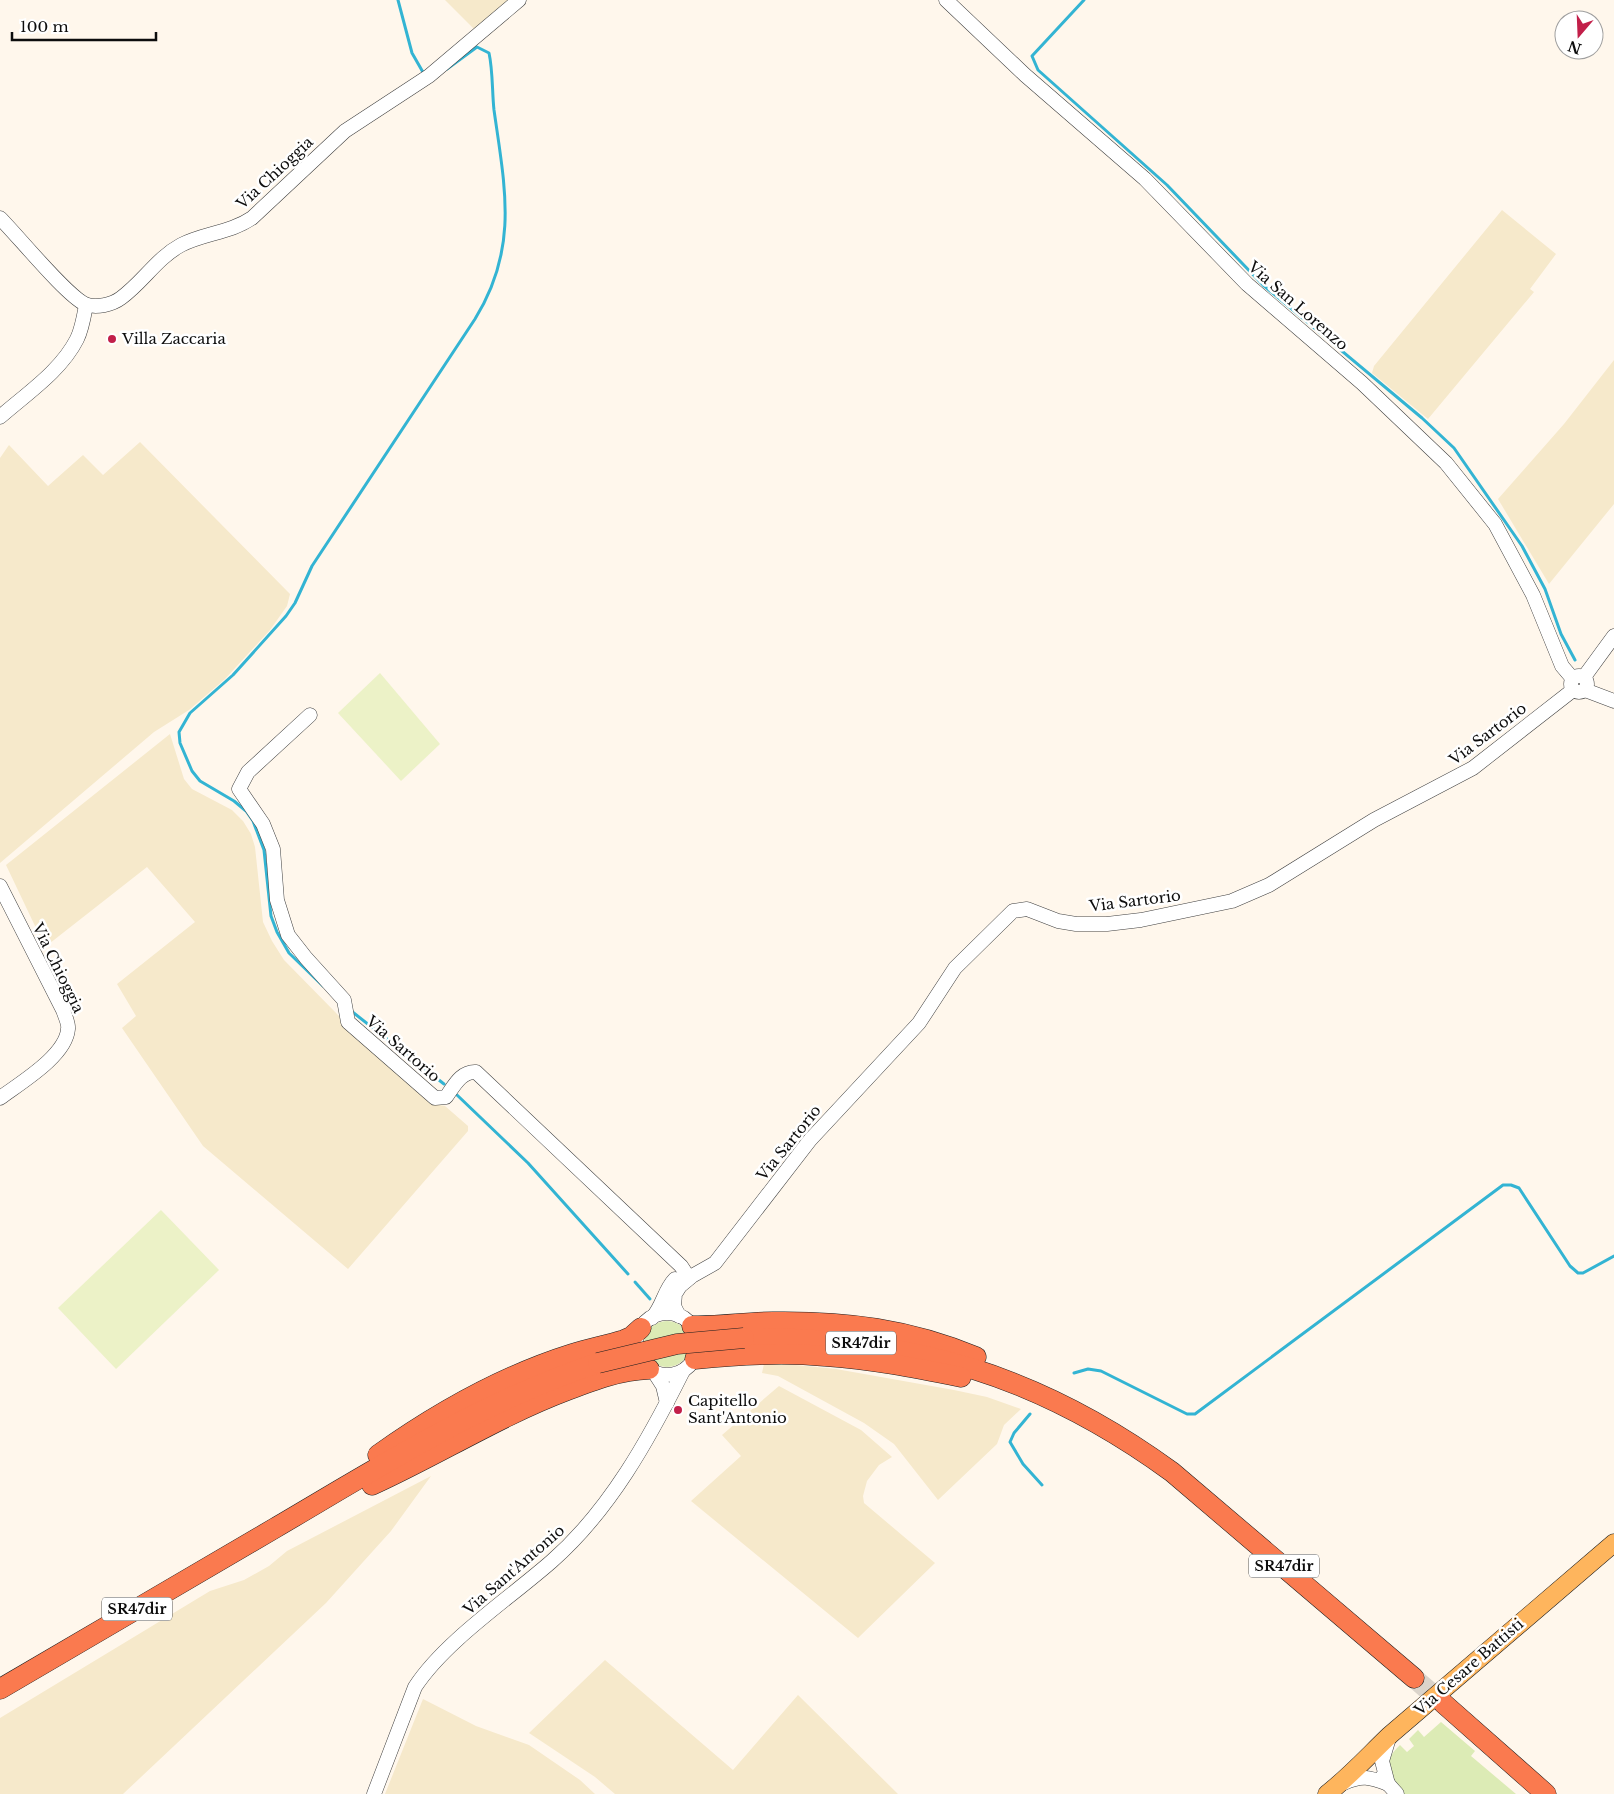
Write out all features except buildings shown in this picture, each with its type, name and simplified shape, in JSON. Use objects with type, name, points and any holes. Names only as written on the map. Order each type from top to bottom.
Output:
[{"type":"highway","points":[[686,1321],[804,1322],[910,1334],[959,1350],[1044,1386],[1096,1422]]},
{"type":"highway","points":[[274,1529],[403,1436],[449,1409],[540,1366],[631,1337],[647,1323]]},
{"type":"highway","name":"SR47dir","points":[[0,1689],[380,1466],[503,1399],[598,1363],[677,1344],[744,1338],[821,1339],[891,1347],[925,1355],[1018,1385],[1096,1422],[1151,1457],[1198,1492],[1414,1678]]},
{"type":"highway","points":[[689,1365],[727,1356],[796,1354],[893,1364],[979,1381],[1096,1422]]},
{"type":"highway","points":[[274,1529],[376,1483],[488,1424],[541,1400],[606,1376],[651,1370]]},
{"type":"highway","points":[[1444,1703],[1546,1794]]},
{"type":"main road","name":"Via Cesare Battisti","points":[[1331,1791],[1366,1760],[1390,1735],[1614,1543]]},
{"type":"street","name":"Via Chioggia","points":[[86,305],[102,306],[120,299],[163,258],[182,244],[242,225],[260,212],[345,131],[425,78],[519,0]]},
{"type":"street","name":"Via San Lorenzo","points":[[946,0],[1025,75],[1145,179],[1247,284],[1362,383],[1446,463],[1495,524],[1533,595],[1562,666],[1579,684]]},
{"type":"street","points":[[0,218],[68,290],[86,305],[81,329],[72,348],[51,373],[0,418]]},
{"type":"street","name":"Via Sartorio","points":[[647,1323],[660,1309],[665,1294],[673,1280],[687,1275],[726,1250],[810,1140],[919,1023],[955,968],[1013,911],[1027,909],[1058,921],[1076,924],[1106,924],[1141,920],[1232,900],[1269,885],[1374,820],[1473,768],[1579,684],[1614,636]]},
{"type":"street","points":[[1579,684],[1614,701]]},
{"type":"street","name":"Via Sartorio","points":[[310,715],[248,772],[239,789],[263,824],[273,849],[277,900],[288,935],[344,1000],[348,1022],[435,1098],[446,1097],[462,1075],[468,1071],[476,1072],[687,1275]]},
{"type":"street","name":"Via Chioggia","points":[[0,886],[63,1010],[69,1028],[64,1044],[52,1058],[0,1098]]},
{"type":"street","name":"Via Sant'Antonio","points":[[374,1794],[420,1679],[441,1655],[582,1533],[643,1447],[689,1365],[698,1342],[686,1321],[674,1306],[674,1294],[687,1275]]},
{"type":"street","points":[[667,1403],[662,1386],[651,1370],[642,1362],[636,1345],[647,1323],[665,1314],[686,1321]]},
{"type":"street","points":[[651,1370],[668,1375],[689,1365]]},
{"type":"street","points":[[1390,1735],[1382,1761],[1392,1789]]},
{"type":"street","points":[[1366,1760],[1392,1789]]},
{"type":"street","points":[[1331,1791],[1358,1777],[1372,1778],[1392,1789]]},
{"type":"shaded area","points":[[445,0],[513,0],[477,32]]},
{"type":"shaded area","points":[[1502,210],[1556,254],[1530,289],[1534,292],[1428,419],[1372,373],[1374,366]]},
{"type":"shaded area","points":[[1614,360],[1614,504],[1549,584],[1498,499],[1564,424]]},
{"type":"shaded area","points":[[140,442],[290,594],[287,606],[270,630],[225,679],[189,710],[154,732],[0,863],[0,458],[9,445],[48,486],[83,455],[103,475]]},
{"type":"shaded area","points":[[170,734],[184,779],[192,789],[232,810],[243,821],[251,834],[255,847],[263,922],[284,960],[339,1016],[343,1024],[435,1104],[445,1106],[468,1126],[468,1131],[348,1269],[203,1146],[122,1028],[136,1016],[117,984],[195,922],[147,867],[45,947],[6,865]]},
{"type":"shaded area","points":[[775,1363],[836,1369],[954,1390],[987,1397],[1021,1409],[1004,1425],[997,1444],[938,1500],[894,1444],[864,1423],[778,1376],[762,1373],[764,1364]]},
{"type":"shaded area","points":[[779,1386],[861,1430],[892,1457],[879,1465],[867,1481],[863,1496],[864,1503],[935,1563],[858,1638],[691,1501],[741,1456],[722,1435]]},
{"type":"shaded area","points":[[431,1476],[391,1531],[326,1603],[123,1794],[0,1794],[0,1718],[210,1591],[244,1580],[269,1566],[287,1551]]},
{"type":"shaded area","points":[[605,1660],[733,1770],[798,1695],[898,1794],[615,1794],[595,1777],[529,1733]]},
{"type":"shaded area","points":[[423,1699],[476,1726],[529,1745],[580,1780],[595,1794],[385,1794]]},
{"type":"green space","points":[[380,673],[440,744],[401,781],[338,713]]},
{"type":"green space","points":[[161,1210],[219,1270],[116,1369],[58,1308]]},
{"type":"green space","points":[[667,1321],[680,1325],[686,1331],[690,1344],[686,1357],[680,1363],[667,1367],[654,1363],[648,1357],[644,1344],[648,1331],[654,1325]]},
{"type":"green space","points":[[1441,1722],[1475,1751],[1471,1756],[1516,1794],[1403,1794],[1390,1776],[1388,1764],[1390,1758],[1400,1745],[1407,1752],[1414,1746],[1409,1739],[1418,1730],[1424,1737]]},
{"type":"waterway","points":[[398,0],[412,53],[424,74]]},
{"type":"waterway","points":[[1084,0],[1032,56],[1038,70],[1167,185],[1263,285],[1422,418],[1454,448],[1522,546],[1545,589],[1561,634],[1575,660]]},
{"type":"waterway","points":[[323,986],[289,953],[277,932],[271,916],[264,850],[253,821],[246,811],[234,801],[200,781],[192,771],[180,743],[179,732],[190,713],[233,675],[286,616],[295,603],[312,566],[475,319],[489,293],[498,267],[505,217],[502,166],[494,110],[489,53],[477,47],[447,69]]},
{"type":"waterway","points":[[350,1010],[444,1084]]},
{"type":"waterway","points":[[457,1095],[528,1163],[628,1274]]},
{"type":"waterway","points":[[1074,1373],[1088,1369],[1101,1371],[1187,1414],[1195,1414],[1503,1185],[1519,1188],[1570,1266],[1578,1273],[1583,1273],[1614,1256]]},
{"type":"waterway","points":[[635,1282],[650,1299]]},
{"type":"waterway","points":[[1030,1414],[1014,1433],[1010,1442],[1023,1464],[1042,1485]]},
{"type":"tunnel","points":[[1414,1678],[1443,1703]]},
{"type":"place","name":"Villa Zaccaria","points":[[112,339]]},
{"type":"place","name":"Capitello Sant'Antonio","points":[[678,1410]]}]
